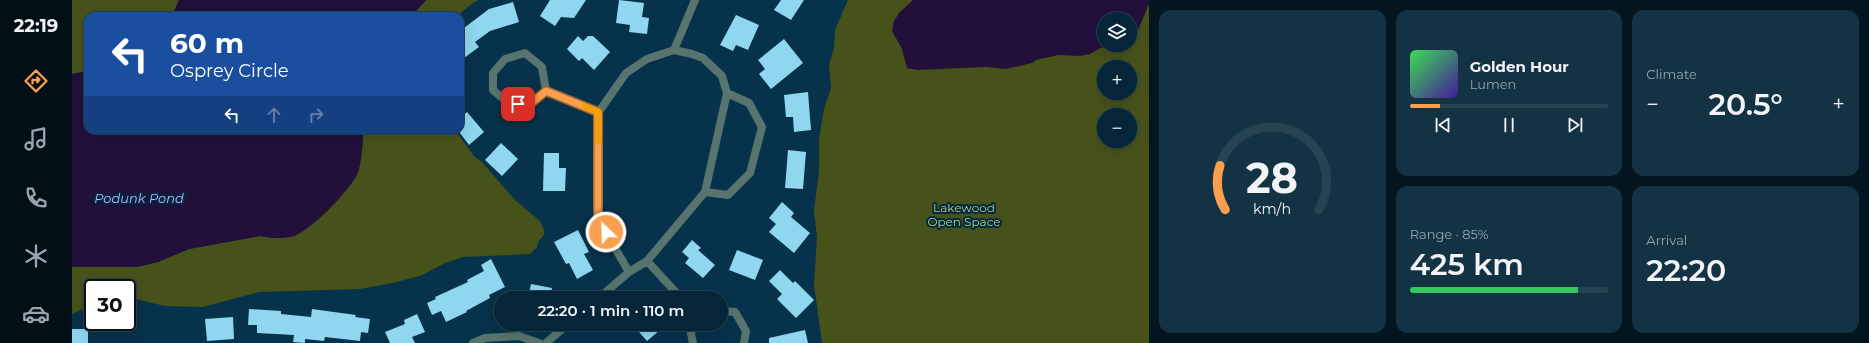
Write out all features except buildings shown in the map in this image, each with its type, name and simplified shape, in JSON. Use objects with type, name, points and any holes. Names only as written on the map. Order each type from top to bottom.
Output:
[{"type":"street","points":[[674,50],[695,0]]},
{"type":"street","points":[[607,291],[629,272],[647,261],[705,192],[727,94],[722,76],[703,58],[674,50],[647,59],[626,73],[598,112],[598,219],[629,272]]},
{"type":"street","points":[[525,53],[542,67],[546,91],[529,105],[507,102],[493,90],[493,73],[505,58],[525,53]]},
{"type":"street","points":[[546,91],[598,112]]},
{"type":"street","points":[[705,192],[728,196],[750,173],[762,128],[749,103],[727,94]]},
{"type":"street","points":[[647,261],[675,291]]},
{"type":"street","points":[[728,312],[735,312],[746,331],[744,343]]},
{"type":"street","points":[[546,343],[560,331]]},
{"type":"street","points":[[692,331],[694,343]]},
{"type":"street","points":[[473,343],[485,338],[519,336],[539,343]]},
{"type":"green space","points":[[72,0],[179,0],[174,12],[84,12],[84,72],[72,74]]},
{"type":"green space","points":[[426,0],[479,0],[462,12],[416,12]]},
{"type":"green space","name":"Lakewood Open Space","points":[[848,0],[913,0],[902,49],[924,62],[1032,63],[1097,23],[1097,52],[1137,52],[1137,12],[1149,0],[1149,343],[822,343],[814,285],[817,237],[814,211],[819,171],[819,139],[824,109],[831,88],[829,65],[834,48],[835,30]]},
{"type":"green space","points":[[363,134],[458,134],[474,156],[482,162],[515,200],[540,221],[544,230],[544,235],[538,242],[537,247],[530,254],[463,257],[445,263],[420,276],[392,283],[360,289],[259,292],[203,307],[165,306],[136,299],[136,279],[84,279],[84,309],[72,314],[72,267],[137,267],[158,262],[189,249],[260,236],[276,238],[286,237],[301,232],[363,144]]},
{"type":"water","points":[[179,0],[426,0],[416,12],[174,12]]},
{"type":"water","points":[[913,0],[1149,0],[1149,4],[1137,32],[1137,12],[1097,12],[1097,50],[1090,54],[1080,56],[1059,55],[1035,60],[1032,63],[1006,69],[986,67],[917,70],[907,68],[902,49],[892,31],[894,21],[899,13]]},
{"type":"water","name":"Podunk Pond","points":[[84,72],[84,134],[363,134],[359,170],[345,192],[318,220],[299,234],[291,237],[275,238],[260,236],[189,249],[158,262],[137,267],[72,267],[72,74]]},
{"type":"slow traffic","points":[[585,107],[598,112],[598,141]]},
{"type":"route","points":[[518,104],[529,105],[546,91],[598,112],[598,219],[606,232]]}]
